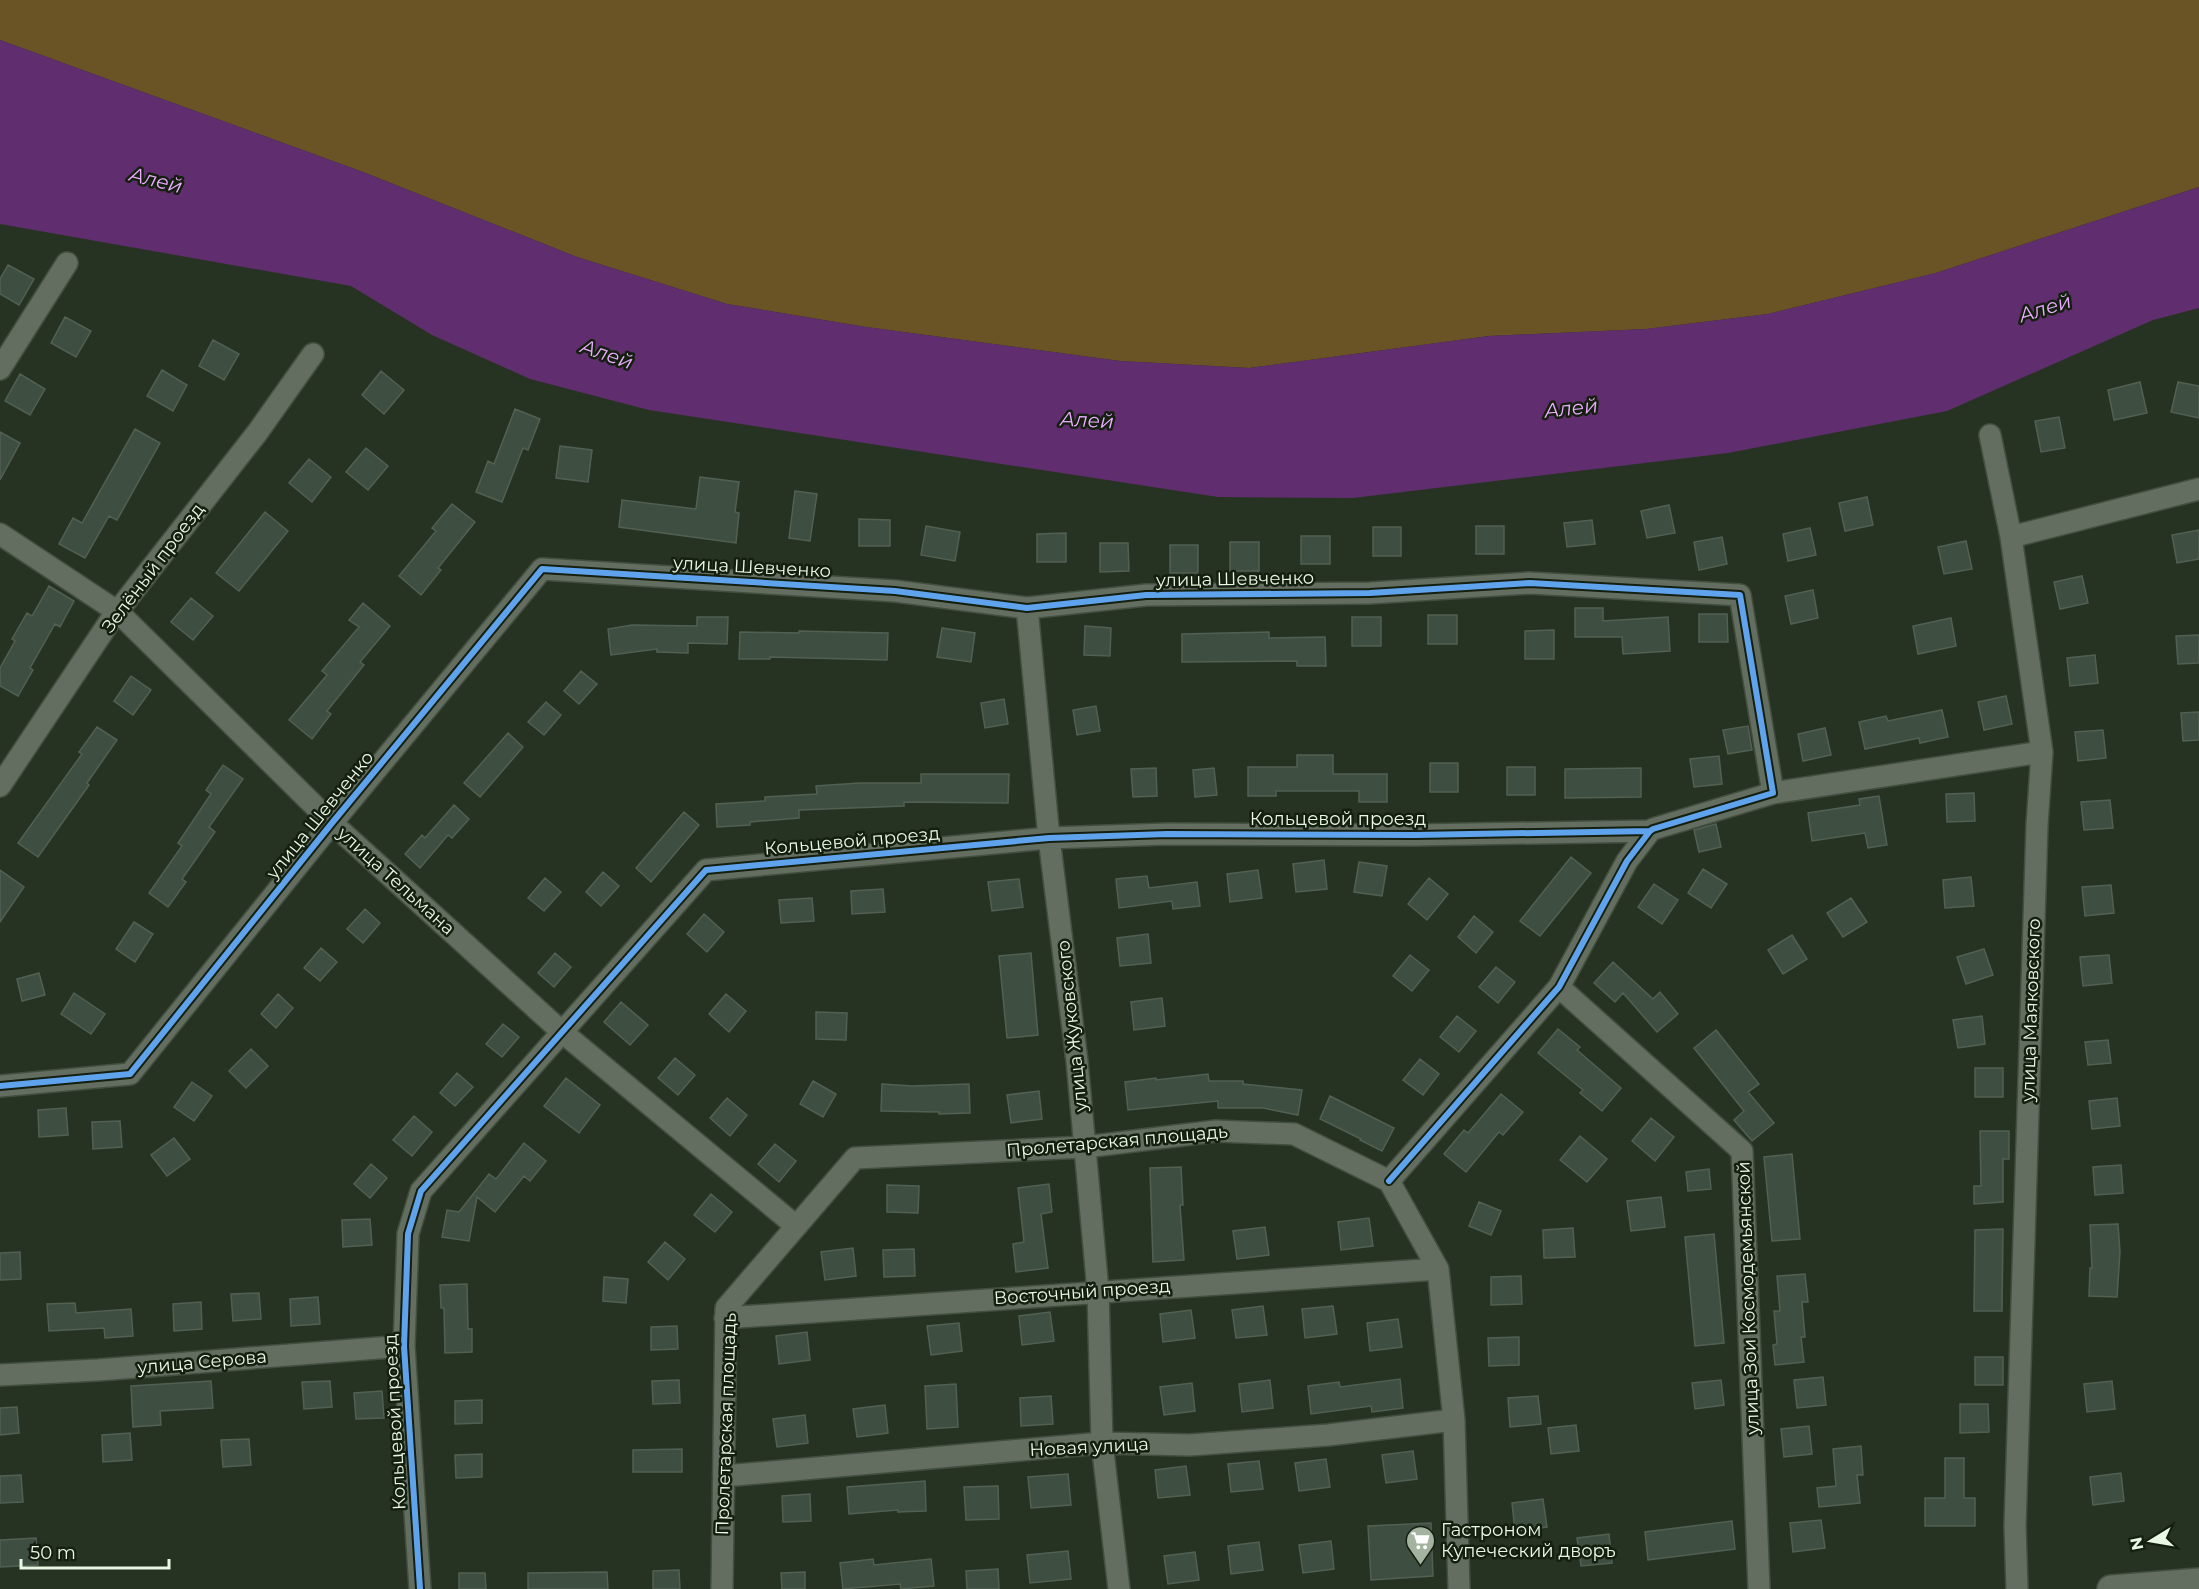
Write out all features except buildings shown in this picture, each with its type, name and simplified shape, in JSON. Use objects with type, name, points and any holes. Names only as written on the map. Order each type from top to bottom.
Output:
[{"type":"street","points":[[0,369],[67,263]]},
{"type":"street","name":"Зелёный проезд","points":[[0,786],[118,612],[257,433],[313,354]]},
{"type":"street","name":"улица Маяковского","points":[[1990,435],[2012,537],[2042,752],[2037,837],[2016,1514],[2017,1589]]},
{"type":"street","points":[[2012,537],[2199,489]]},
{"type":"street","name":"улица Тельмана","points":[[0,534],[118,612],[332,823],[562,1032],[796,1227]]},
{"type":"street","name":"улица Шевченко","points":[[0,1086],[129,1074],[542,569],[895,591],[1027,608],[1146,595],[1370,593],[1530,583],[1740,595],[1773,793]]},
{"type":"street","name":"улица Жуковского","points":[[1027,608],[1049,837],[1077,1061],[1098,1291],[1102,1443],[1119,1589]]},
{"type":"street","name":"Кольцевой проезд","points":[[420,1589],[404,1346],[408,1233],[421,1191],[706,870],[1049,837],[1167,834],[1415,835],[1650,831],[1773,793],[2042,752]]},
{"type":"street","points":[[1460,1589],[1454,1420],[1438,1269],[1389,1181],[1558,987],[1627,861],[1650,831]]},
{"type":"street","name":"улица Зои Космодемьянской","points":[[1558,987],[1742,1151],[1760,1589]]},
{"type":"street","name":"Пролетарская площадь","points":[[722,1589],[726,1308],[855,1158],[1085,1147],[1216,1131],[1294,1134],[1389,1181]]},
{"type":"street","name":"Восточный проезд","points":[[726,1318],[1438,1269]]},
{"type":"street","name":"улица Серова","points":[[0,1375],[98,1370],[404,1346]]},
{"type":"street","name":"Новая улица","points":[[723,1476],[1102,1443],[1190,1444],[1328,1435],[1454,1420]]},
{"type":"street","points":[[2111,1589],[2199,1582]]},
{"type":"shaded area","points":[[0,0],[2199,0],[2199,187],[1936,273],[1768,314],[1646,329],[1489,336],[1249,368],[1120,361],[866,327],[727,304],[577,257],[363,172],[0,40]]},
{"type":"water","name":"Алей","points":[[0,40],[363,172],[577,257],[727,304],[866,327],[1120,361],[1249,368],[1489,336],[1646,329],[1768,314],[1936,273],[2199,187],[2199,308],[2153,320],[1947,411],[1728,453],[1353,498],[1218,497],[649,410],[530,379],[432,335],[351,286],[0,224]]},
{"type":"cycle path","points":[[0,1086],[130,1074],[332,823],[542,569],[895,591],[1027,608],[1146,595],[1370,593],[1530,583],[1740,595],[1773,793],[1650,831],[1627,861],[1559,987],[1389,1181]]},
{"type":"cycle path","points":[[420,1589],[404,1346],[408,1234],[421,1191],[706,870],[1049,838],[1167,834],[1415,835],[1650,831]]},
{"type":"place","name":"Гастроном Купеческий дворъ","points":[[1420,1566]]}]
